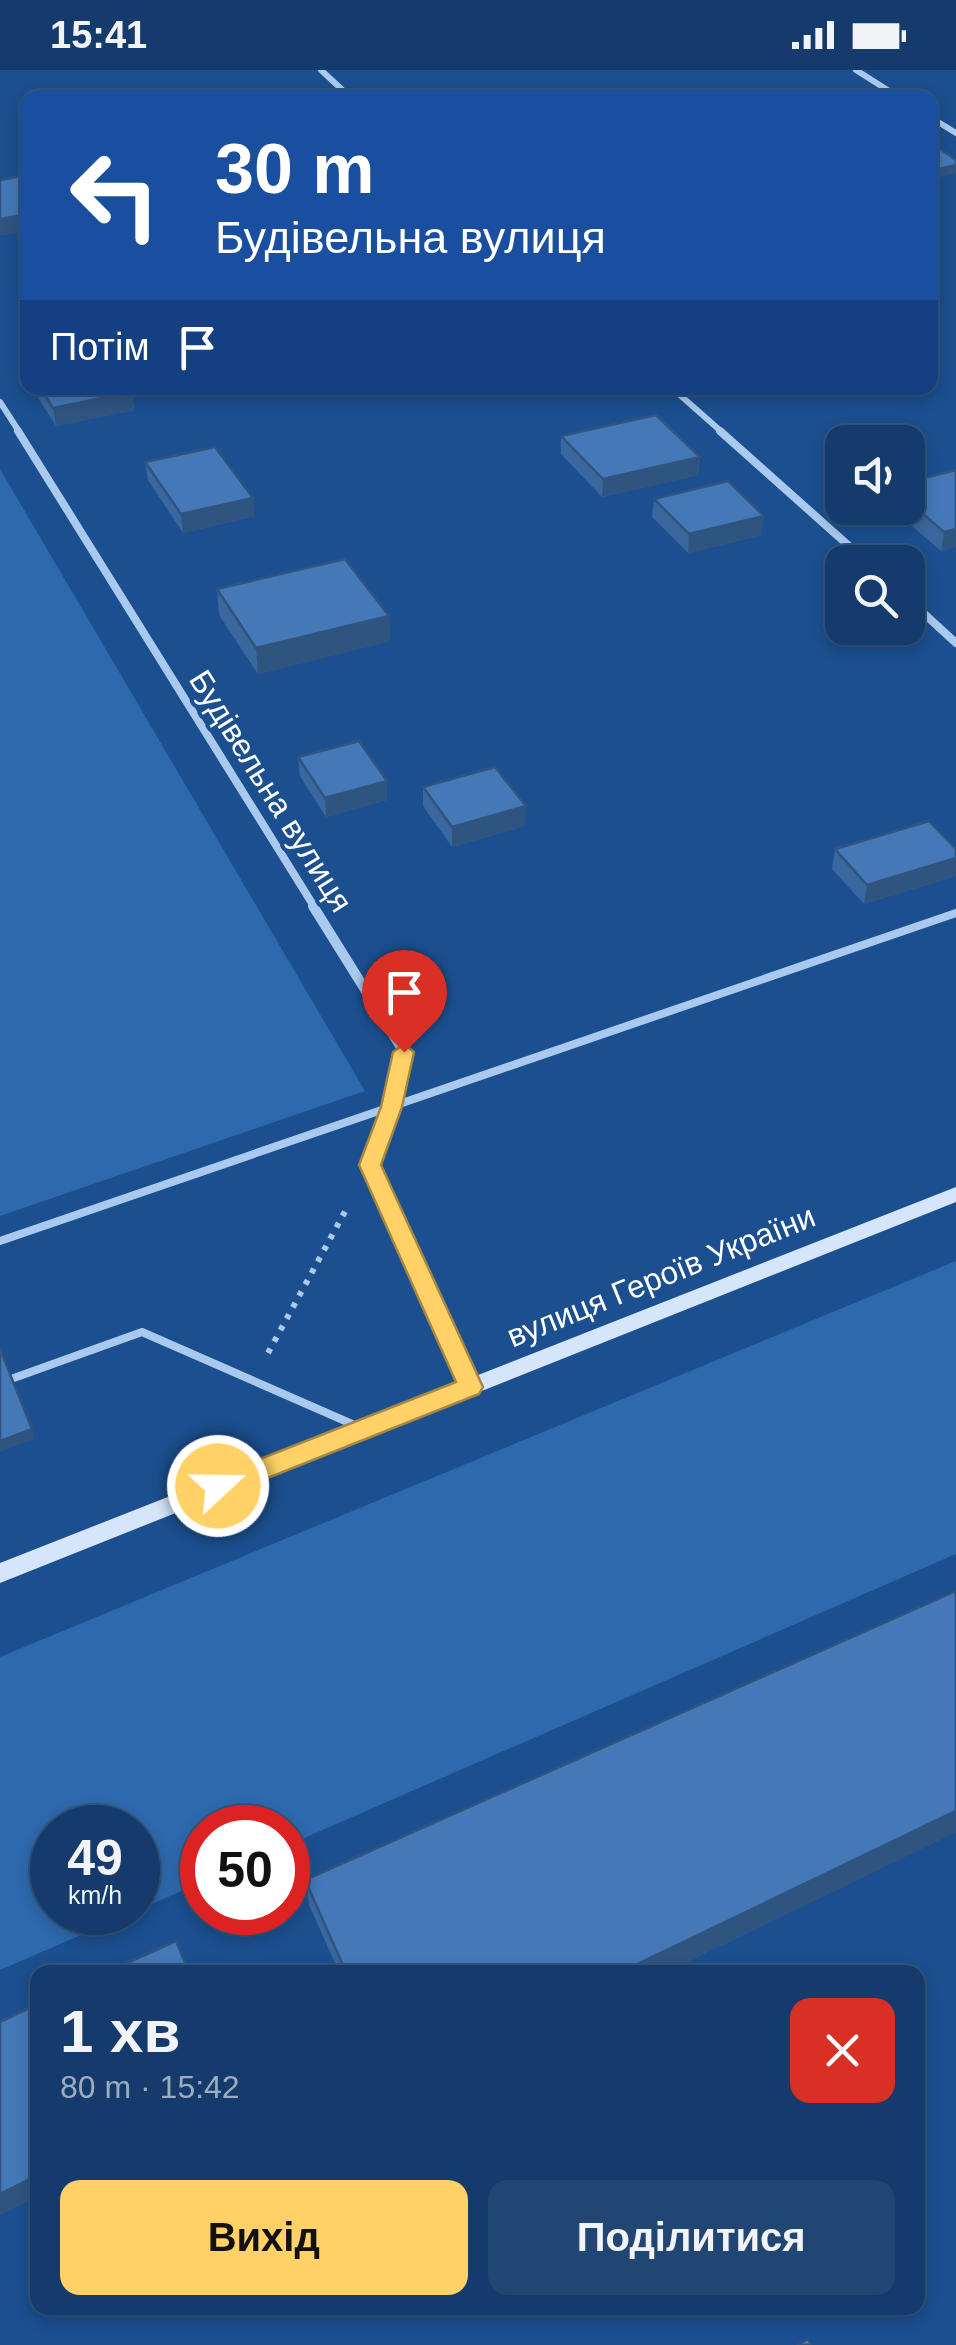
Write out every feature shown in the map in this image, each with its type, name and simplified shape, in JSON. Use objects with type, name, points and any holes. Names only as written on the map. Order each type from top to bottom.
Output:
[{"type":"main road","name":"вулиця Героїв України","points":[[0,1573],[956,1194]]},
{"type":"street","points":[[321,70],[342,90]]},
{"type":"street","points":[[856,70],[887,90]]},
{"type":"street","points":[[680,395],[848,545]]},
{"type":"street","name":"Будівельна вулиця","points":[[0,402],[404,1052],[392,1107],[370,1165]]},
{"type":"street","points":[[925,615],[956,643]]},
{"type":"street","points":[[370,1165],[470,1387]]},
{"type":"lane","points":[[0,1241],[956,913]]},
{"type":"lane","points":[[10,1378],[142,1332],[364,1429]]},
{"type":"path","points":[[252,1381],[370,1165]]},
{"type":"shaded area","points":[[0,469],[365,1091],[0,1216]]},
{"type":"shaded area","points":[[956,1261],[956,1554],[310,1835],[310,1805],[180,1805],[180,1892],[160,1900],[160,1805],[30,1805],[30,1935],[81,1935],[0,1970],[0,1657]]},
{"type":"building","points":[[938,148],[956,160],[956,165],[938,169]]},
{"type":"building","points":[[20,176],[20,215],[0,219],[0,180]]},
{"type":"building","points":[[45,395],[117,395],[53,408]]},
{"type":"building","points":[[656,415],[700,457],[603,479],[561,436]]},
{"type":"building","points":[[215,447],[253,498],[181,514],[145,462]]},
{"type":"building","points":[[956,470],[956,529],[944,532],[925,516],[925,478]]},
{"type":"building","points":[[728,481],[764,516],[689,534],[654,499]]},
{"type":"building","points":[[345,559],[389,616],[256,648],[217,589]]},
{"type":"building","points":[[359,741],[387,781],[325,798],[298,757]]},
{"type":"building","points":[[495,767],[526,806],[452,827],[423,787]]},
{"type":"building","points":[[929,821],[956,849],[956,858],[867,885],[835,849]]},
{"type":"building","points":[[0,1349],[32,1429],[0,1441]]},
{"type":"building","points":[[956,1591],[956,1811],[636,1965],[343,1965],[310,1891],[310,1878]]},
{"type":"building","points":[[176,1941],[186,1965],[123,1965]]},
{"type":"building","points":[[30,2008],[30,2179],[0,2194],[0,2022]]},
{"type":"route","points":[[218,1486],[470,1387],[370,1165],[392,1107],[404,1052]]}]
